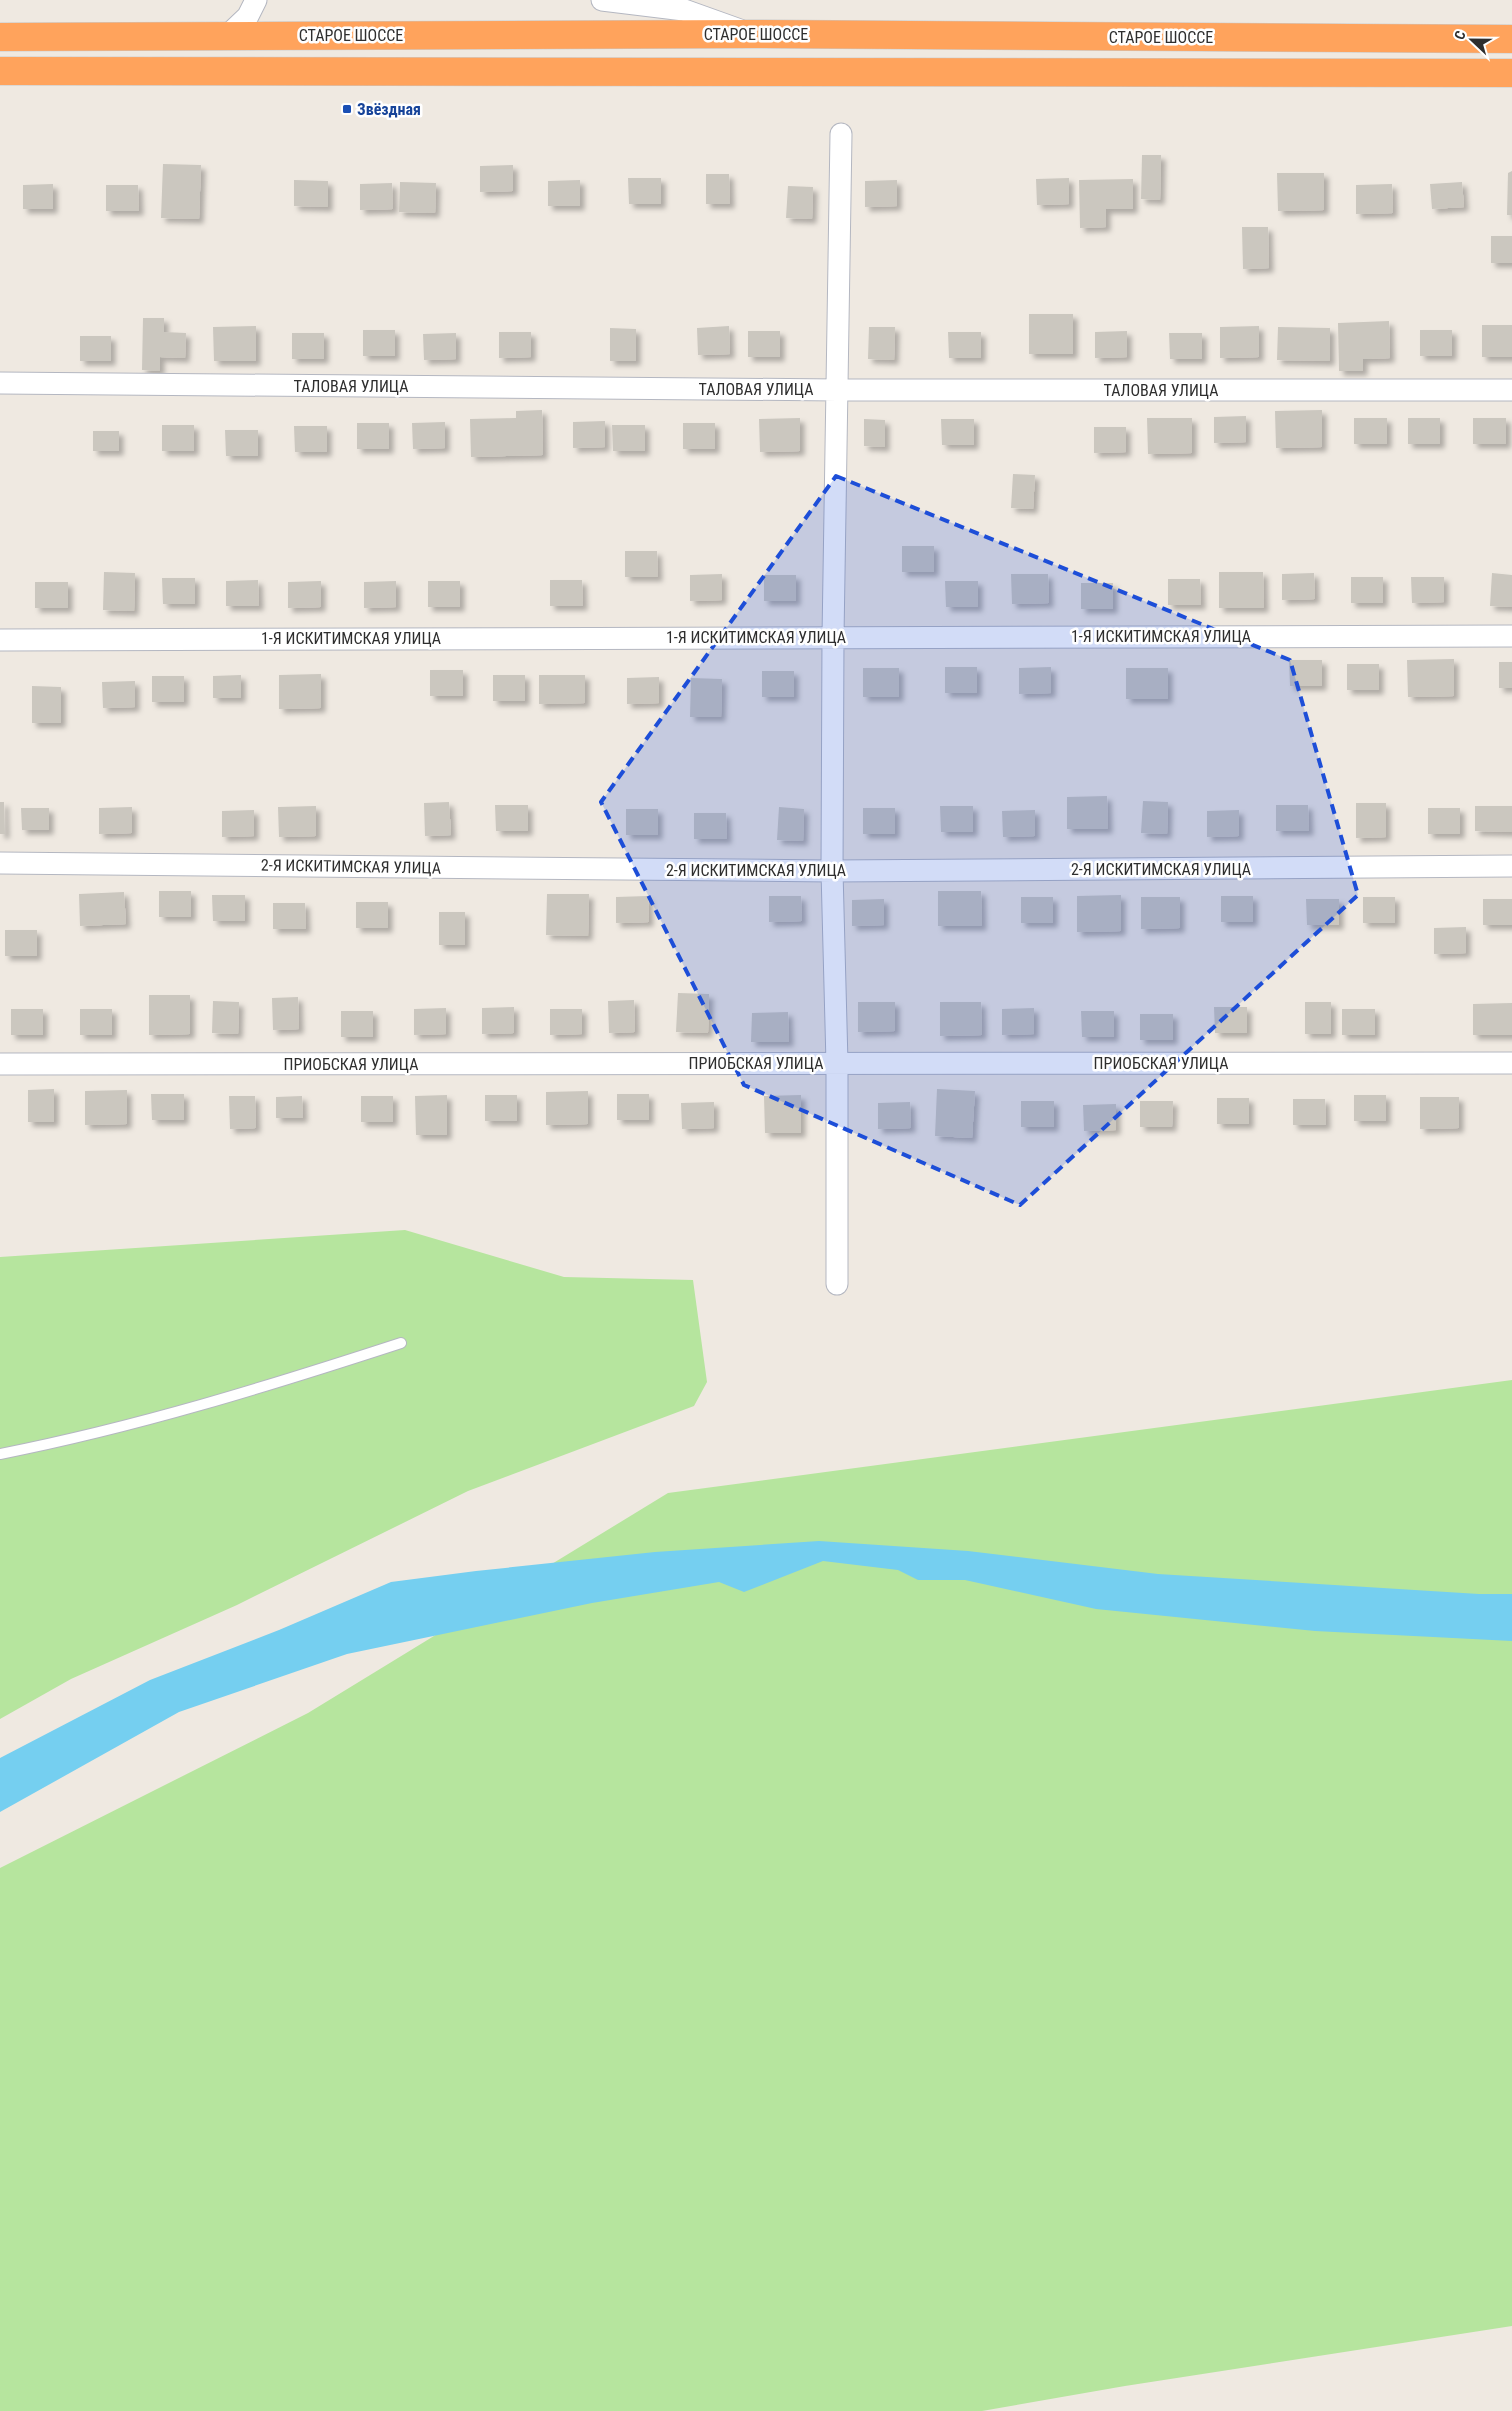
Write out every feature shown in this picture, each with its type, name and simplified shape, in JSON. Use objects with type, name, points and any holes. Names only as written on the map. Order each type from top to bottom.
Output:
[{"type":"highway","name":"СТАРОЕ ШОССЕ","points":[[0,37],[752,34],[1512,39]]},
{"type":"highway","points":[[0,71],[1512,73]]},
{"type":"street","points":[[228,35],[248,16],[256,0]]},
{"type":"street","points":[[602,0],[684,10],[752,34]]},
{"type":"street","points":[[837,1284],[836,1063],[832,871],[832,637],[838,390],[841,134]]},
{"type":"street","name":"ТАЛОВАЯ УЛИЦА","points":[[0,383],[838,390],[1512,390]]},
{"type":"street","name":"1-Я ИСКИТИМСКАЯ УЛИЦА","points":[[0,640],[1512,636]]},
{"type":"street","name":"2-Я ИСКИТИМСКАЯ УЛИЦА","points":[[0,863],[832,871],[1512,866]]},
{"type":"street","name":"ПРИОБСКАЯ УЛИЦА","points":[[0,1064],[1512,1063]]},
{"type":"lane","points":[[0,1454],[190,1409],[284,1382],[401,1343]]},
{"type":"highlighted area","points":[[836,476],[1290,660],[1358,895],[1020,1205],[744,1085],[601,802]]},
{"type":"green space","points":[[405,1230],[564,1277],[693,1280],[707,1382],[694,1406],[468,1491],[237,1605],[71,1679],[0,1719],[0,1257]]},
{"type":"green space","points":[[1512,1380],[1512,2326],[1125,2386],[982,2411],[0,2411],[0,1868],[308,1713],[668,1493]]},
{"type":"water","points":[[819,1541],[968,1551],[1158,1574],[1479,1594],[1512,1594],[1512,1641],[1315,1631],[1096,1609],[965,1580],[918,1580],[898,1570],[823,1561],[744,1592],[719,1582],[592,1603],[347,1654],[179,1712],[0,1812],[0,1758],[150,1680],[279,1630],[391,1582],[655,1552]]},
{"type":"building","points":[[1142,155],[1161,155],[1160,200],[1141,199]]},
{"type":"building","points":[[163,164],[201,165],[199,219],[161,218]]},
{"type":"building","points":[[513,165],[513,191],[480,192],[480,166]]},
{"type":"building","points":[[1512,171],[1512,215],[1507,215],[1508,173]]},
{"type":"building","points":[[1277,173],[1324,173],[1324,210],[1278,211]]},
{"type":"building","points":[[706,174],[729,174],[730,204],[706,204]]},
{"type":"building","points":[[628,178],[661,178],[661,204],[629,204]]},
{"type":"building","points":[[1069,178],[1069,204],[1037,205],[1036,179]]},
{"type":"building","points":[[1133,179],[1133,209],[1106,209],[1106,227],[1080,228],[1079,180]]},
{"type":"building","points":[[294,180],[328,181],[328,207],[294,206]]},
{"type":"building","points":[[580,180],[580,206],[548,206],[548,181]]},
{"type":"building","points":[[897,180],[897,206],[865,207],[865,181]]},
{"type":"building","points":[[400,182],[436,183],[435,213],[399,212]]},
{"type":"building","points":[[1462,182],[1464,207],[1432,209],[1430,184]]},
{"type":"building","points":[[392,183],[393,209],[360,210],[360,184]]},
{"type":"building","points":[[53,184],[53,209],[23,209],[23,185]]},
{"type":"building","points":[[1392,184],[1393,213],[1356,214],[1356,185]]},
{"type":"building","points":[[106,185],[138,185],[139,211],[106,211]]},
{"type":"building","points":[[788,186],[813,187],[812,219],[786,218]]},
{"type":"building","points":[[1242,227],[1268,227],[1269,268],[1243,269]]},
{"type":"building","points":[[1491,236],[1512,236],[1512,263],[1491,263]]},
{"type":"building","points":[[1029,314],[1073,314],[1073,354],[1029,354]]},
{"type":"building","points":[[143,318],[164,318],[164,332],[186,333],[185,358],[160,357],[160,371],[142,370]]},
{"type":"building","points":[[1389,321],[1390,358],[1363,359],[1363,371],[1339,371],[1338,323]]},
{"type":"building","points":[[1482,325],[1512,325],[1512,357],[1482,357]]},
{"type":"building","points":[[256,326],[256,361],[214,361],[213,327]]},
{"type":"building","points":[[729,326],[730,354],[698,355],[697,328]]},
{"type":"building","points":[[1259,326],[1259,357],[1220,358],[1220,327]]},
{"type":"building","points":[[869,327],[895,327],[894,360],[868,359]]},
{"type":"building","points":[[1278,327],[1330,328],[1330,361],[1277,360]]},
{"type":"building","points":[[610,328],[636,329],[636,361],[610,361]]},
{"type":"building","points":[[363,330],[395,330],[395,356],[363,356]]},
{"type":"building","points":[[1420,330],[1452,330],[1452,356],[1420,356]]},
{"type":"building","points":[[748,331],[780,331],[780,357],[748,357]]},
{"type":"building","points":[[1127,331],[1127,357],[1095,358],[1095,332]]},
{"type":"building","points":[[499,332],[531,332],[531,357],[499,358]]},
{"type":"building","points":[[948,332],[981,332],[981,358],[949,358]]},
{"type":"building","points":[[292,333],[324,333],[324,359],[292,359]]},
{"type":"building","points":[[456,333],[456,359],[424,360],[423,334]]},
{"type":"building","points":[[1169,333],[1202,333],[1202,359],[1170,359]]},
{"type":"building","points":[[80,336],[111,336],[111,361],[80,361]]},
{"type":"building","points":[[542,410],[543,455],[471,457],[470,419],[516,418],[516,411]]},
{"type":"building","points":[[1322,410],[1322,447],[1276,448],[1275,411]]},
{"type":"building","points":[[1246,416],[1246,442],[1214,443],[1214,417]]},
{"type":"building","points":[[800,418],[800,451],[760,452],[759,419]]},
{"type":"building","points":[[1147,418],[1192,418],[1192,453],[1148,454]]},
{"type":"building","points":[[1354,418],[1387,418],[1387,444],[1354,444]]},
{"type":"building","points":[[1408,418],[1440,418],[1440,444],[1408,444]]},
{"type":"building","points":[[1473,418],[1506,418],[1506,444],[1473,444]]},
{"type":"building","points":[[864,419],[885,420],[885,447],[864,446]]},
{"type":"building","points":[[941,419],[974,419],[974,445],[942,445]]},
{"type":"building","points":[[605,421],[605,447],[573,448],[573,422]]},
{"type":"building","points":[[445,422],[445,448],[413,449],[412,423]]},
{"type":"building","points":[[357,423],[389,423],[389,449],[357,449]]},
{"type":"building","points":[[683,423],[715,423],[715,449],[683,449]]},
{"type":"building","points":[[162,425],[194,425],[194,451],[162,451]]},
{"type":"building","points":[[612,425],[645,425],[645,451],[613,451]]},
{"type":"building","points":[[294,426],[327,426],[327,452],[295,452]]},
{"type":"building","points":[[1094,427],[1126,427],[1126,452],[1094,453]]},
{"type":"building","points":[[225,430],[258,430],[258,456],[226,456]]},
{"type":"building","points":[[93,431],[119,431],[119,451],[93,451]]},
{"type":"building","points":[[1013,474],[1035,475],[1033,509],[1011,508]]},
{"type":"building","points":[[902,546],[934,546],[934,572],[902,572]]},
{"type":"building","points":[[625,551],[657,551],[658,577],[625,577]]},
{"type":"building","points":[[104,572],[135,573],[134,611],[103,610]]},
{"type":"building","points":[[1219,572],[1263,572],[1264,608],[1219,608]]},
{"type":"building","points":[[1314,573],[1315,599],[1282,600],[1282,574]]},
{"type":"building","points":[[1492,573],[1512,575],[1512,607],[1490,606]]},
{"type":"building","points":[[722,574],[722,600],[690,601],[690,575]]},
{"type":"building","points":[[1011,574],[1048,574],[1049,603],[1012,604]]},
{"type":"building","points":[[764,575],[796,575],[796,601],[764,601]]},
{"type":"building","points":[[1351,577],[1383,577],[1383,603],[1351,603]]},
{"type":"building","points":[[1411,577],[1444,577],[1444,602],[1412,603]]},
{"type":"building","points":[[162,578],[195,578],[195,604],[163,604]]},
{"type":"building","points":[[1168,579],[1200,579],[1201,605],[1168,605]]},
{"type":"building","points":[[258,580],[259,606],[226,606],[226,581]]},
{"type":"building","points":[[550,580],[582,580],[583,606],[550,606]]},
{"type":"building","points":[[321,581],[321,607],[288,608],[288,582]]},
{"type":"building","points":[[396,581],[396,607],[364,608],[364,582]]},
{"type":"building","points":[[428,581],[460,581],[460,607],[428,607]]},
{"type":"building","points":[[945,581],[978,581],[978,607],[946,607]]},
{"type":"building","points":[[35,582],[68,582],[68,608],[35,608]]},
{"type":"building","points":[[1081,583],[1113,583],[1113,609],[1081,609]]},
{"type":"building","points":[[1454,659],[1454,696],[1408,697],[1407,660]]},
{"type":"building","points":[[1289,660],[1322,660],[1322,686],[1290,686]]},
{"type":"building","points":[[1499,662],[1512,662],[1512,688],[1499,688]]},
{"type":"building","points":[[1347,664],[1379,664],[1379,690],[1347,690]]},
{"type":"building","points":[[945,667],[977,667],[977,693],[945,693]]},
{"type":"building","points":[[1051,667],[1051,693],[1019,694],[1019,668]]},
{"type":"building","points":[[863,668],[899,668],[899,697],[863,697]]},
{"type":"building","points":[[1126,668],[1168,668],[1168,699],[1126,699]]},
{"type":"building","points":[[430,670],[463,670],[463,696],[430,696]]},
{"type":"building","points":[[762,671],[794,671],[794,697],[762,697]]},
{"type":"building","points":[[321,674],[321,708],[279,709],[279,675]]},
{"type":"building","points":[[241,675],[241,698],[213,698],[213,676]]},
{"type":"building","points":[[493,675],[525,675],[525,701],[493,701]]},
{"type":"building","points":[[539,675],[585,675],[585,703],[539,704]]},
{"type":"building","points":[[152,676],[184,676],[184,702],[152,702]]},
{"type":"building","points":[[659,677],[659,703],[627,704],[627,678]]},
{"type":"building","points":[[691,678],[722,679],[721,717],[690,717]]},
{"type":"building","points":[[135,681],[135,707],[103,708],[102,682]]},
{"type":"building","points":[[32,686],[61,687],[61,723],[32,723]]},
{"type":"building","points":[[1107,796],[1108,829],[1067,829],[1067,797]]},
{"type":"building","points":[[1143,801],[1168,802],[1167,834],[1141,833]]},
{"type":"building","points":[[0,802],[4,802],[5,834],[0,834]]},
{"type":"building","points":[[449,802],[451,835],[425,836],[424,803]]},
{"type":"building","points":[[1356,803],[1386,803],[1386,837],[1356,838]]},
{"type":"building","points":[[495,805],[528,805],[528,831],[496,831]]},
{"type":"building","points":[[1276,805],[1308,805],[1309,831],[1276,831]]},
{"type":"building","points":[[316,806],[316,836],[279,837],[278,807]]},
{"type":"building","points":[[940,806],[973,806],[973,832],[941,832]]},
{"type":"building","points":[[1475,806],[1512,806],[1512,832],[1475,831]]},
{"type":"building","points":[[132,807],[132,833],[99,834],[99,808]]},
{"type":"building","points":[[779,807],[804,809],[803,841],[777,840]]},
{"type":"building","points":[[21,808],[49,808],[49,830],[22,830]]},
{"type":"building","points":[[863,808],[895,808],[895,834],[863,834]]},
{"type":"building","points":[[1428,808],[1460,808],[1460,834],[1428,834]]},
{"type":"building","points":[[626,809],[658,809],[658,835],[626,835]]},
{"type":"building","points":[[254,810],[254,836],[222,837],[222,811]]},
{"type":"building","points":[[1035,810],[1035,836],[1003,837],[1002,811]]},
{"type":"building","points":[[1239,810],[1239,836],[1207,837],[1207,811]]},
{"type":"building","points":[[694,813],[726,813],[727,839],[694,839]]},
{"type":"building","points":[[159,891],[191,891],[191,917],[159,917]]},
{"type":"building","points":[[938,891],[981,891],[982,926],[938,926]]},
{"type":"building","points":[[124,892],[126,924],[80,926],[79,894]]},
{"type":"building","points":[[547,894],[589,894],[588,936],[546,935]]},
{"type":"building","points":[[212,895],[245,895],[245,921],[213,921]]},
{"type":"building","points":[[1121,895],[1121,931],[1077,932],[1077,896]]},
{"type":"building","points":[[648,896],[649,922],[616,923],[616,897]]},
{"type":"building","points":[[769,896],[801,896],[802,921],[769,922]]},
{"type":"building","points":[[1221,896],[1253,896],[1253,922],[1221,922]]},
{"type":"building","points":[[1021,897],[1053,897],[1053,923],[1021,923]]},
{"type":"building","points":[[1141,897],[1180,897],[1180,928],[1141,929]]},
{"type":"building","points":[[1363,897],[1395,897],[1395,923],[1363,923]]},
{"type":"building","points":[[884,899],[884,925],[852,926],[852,900]]},
{"type":"building","points":[[1306,899],[1339,899],[1339,925],[1307,925]]},
{"type":"building","points":[[1483,899],[1512,899],[1512,925],[1483,925]]},
{"type":"building","points":[[356,902],[388,902],[388,928],[356,928]]},
{"type":"building","points":[[273,903],[305,903],[306,929],[273,929]]},
{"type":"building","points":[[439,912],[465,912],[465,945],[439,945]]},
{"type":"building","points":[[1466,927],[1466,953],[1434,954],[1434,928]]},
{"type":"building","points":[[5,930],[37,930],[37,956],[5,956]]},
{"type":"building","points":[[678,993],[709,994],[708,1033],[676,1032]]},
{"type":"building","points":[[149,995],[190,995],[190,1034],[149,1035]]},
{"type":"building","points":[[298,997],[299,1029],[273,1030],[272,998]]},
{"type":"building","points":[[634,1000],[635,1032],[609,1033],[608,1001]]},
{"type":"building","points":[[213,1001],[239,1002],[238,1034],[212,1033]]},
{"type":"building","points":[[858,1002],[895,1002],[895,1031],[858,1032]]},
{"type":"building","points":[[940,1002],[981,1002],[982,1035],[940,1036]]},
{"type":"building","points":[[1305,1002],[1331,1002],[1331,1034],[1305,1034]]},
{"type":"building","points":[[1512,1003],[1512,1035],[1473,1035],[1473,1004]]},
{"type":"building","points":[[514,1007],[514,1033],[482,1034],[482,1008]]},
{"type":"building","points":[[1214,1007],[1247,1007],[1247,1033],[1215,1033]]},
{"type":"building","points":[[446,1008],[446,1034],[414,1035],[414,1009]]},
{"type":"building","points":[[1034,1008],[1034,1034],[1002,1035],[1002,1009]]},
{"type":"building","points":[[11,1009],[43,1009],[43,1035],[11,1035]]},
{"type":"building","points":[[80,1009],[112,1009],[112,1035],[80,1035]]},
{"type":"building","points":[[550,1009],[582,1009],[582,1034],[550,1035]]},
{"type":"building","points":[[1342,1009],[1375,1009],[1375,1035],[1342,1035]]},
{"type":"building","points":[[341,1011],[373,1011],[373,1037],[341,1037]]},
{"type":"building","points":[[1081,1011],[1114,1011],[1114,1037],[1082,1037]]},
{"type":"building","points":[[788,1012],[789,1042],[751,1042],[752,1013]]},
{"type":"building","points":[[1140,1014],[1173,1014],[1173,1040],[1140,1040]]},
{"type":"building","points":[[54,1089],[54,1122],[28,1122],[28,1090]]},
{"type":"building","points":[[937,1089],[975,1091],[972,1138],[935,1136]]},
{"type":"building","points":[[127,1090],[127,1124],[85,1125],[85,1091]]},
{"type":"building","points":[[588,1091],[588,1124],[546,1125],[546,1092]]},
{"type":"building","points":[[151,1094],[184,1094],[184,1120],[152,1120]]},
{"type":"building","points":[[617,1094],[649,1094],[649,1120],[617,1120]]},
{"type":"building","points":[[447,1095],[447,1135],[416,1135],[415,1096]]},
{"type":"building","points":[[485,1095],[517,1095],[517,1121],[485,1121]]},
{"type":"building","points":[[801,1095],[801,1133],[765,1133],[764,1096]]},
{"type":"building","points":[[1354,1095],[1386,1095],[1386,1121],[1354,1121]]},
{"type":"building","points":[[229,1096],[255,1096],[256,1128],[230,1129]]},
{"type":"building","points":[[302,1096],[303,1118],[276,1118],[276,1097]]},
{"type":"building","points":[[361,1096],[393,1096],[393,1122],[361,1122]]},
{"type":"building","points":[[1420,1097],[1459,1097],[1459,1128],[1420,1129]]},
{"type":"building","points":[[1217,1098],[1249,1098],[1249,1124],[1217,1124]]},
{"type":"building","points":[[1293,1099],[1325,1099],[1326,1125],[1293,1125]]},
{"type":"building","points":[[1021,1101],[1054,1101],[1054,1127],[1021,1127]]},
{"type":"building","points":[[1140,1101],[1173,1101],[1172,1127],[1140,1127]]},
{"type":"building","points":[[714,1102],[714,1128],[682,1129],[681,1103]]},
{"type":"building","points":[[910,1102],[911,1128],[878,1129],[878,1103]]},
{"type":"building","points":[[1116,1104],[1116,1130],[1084,1131],[1083,1105]]},
{"type":"place","name":"Звёздная","points":[[347,109]]}]
